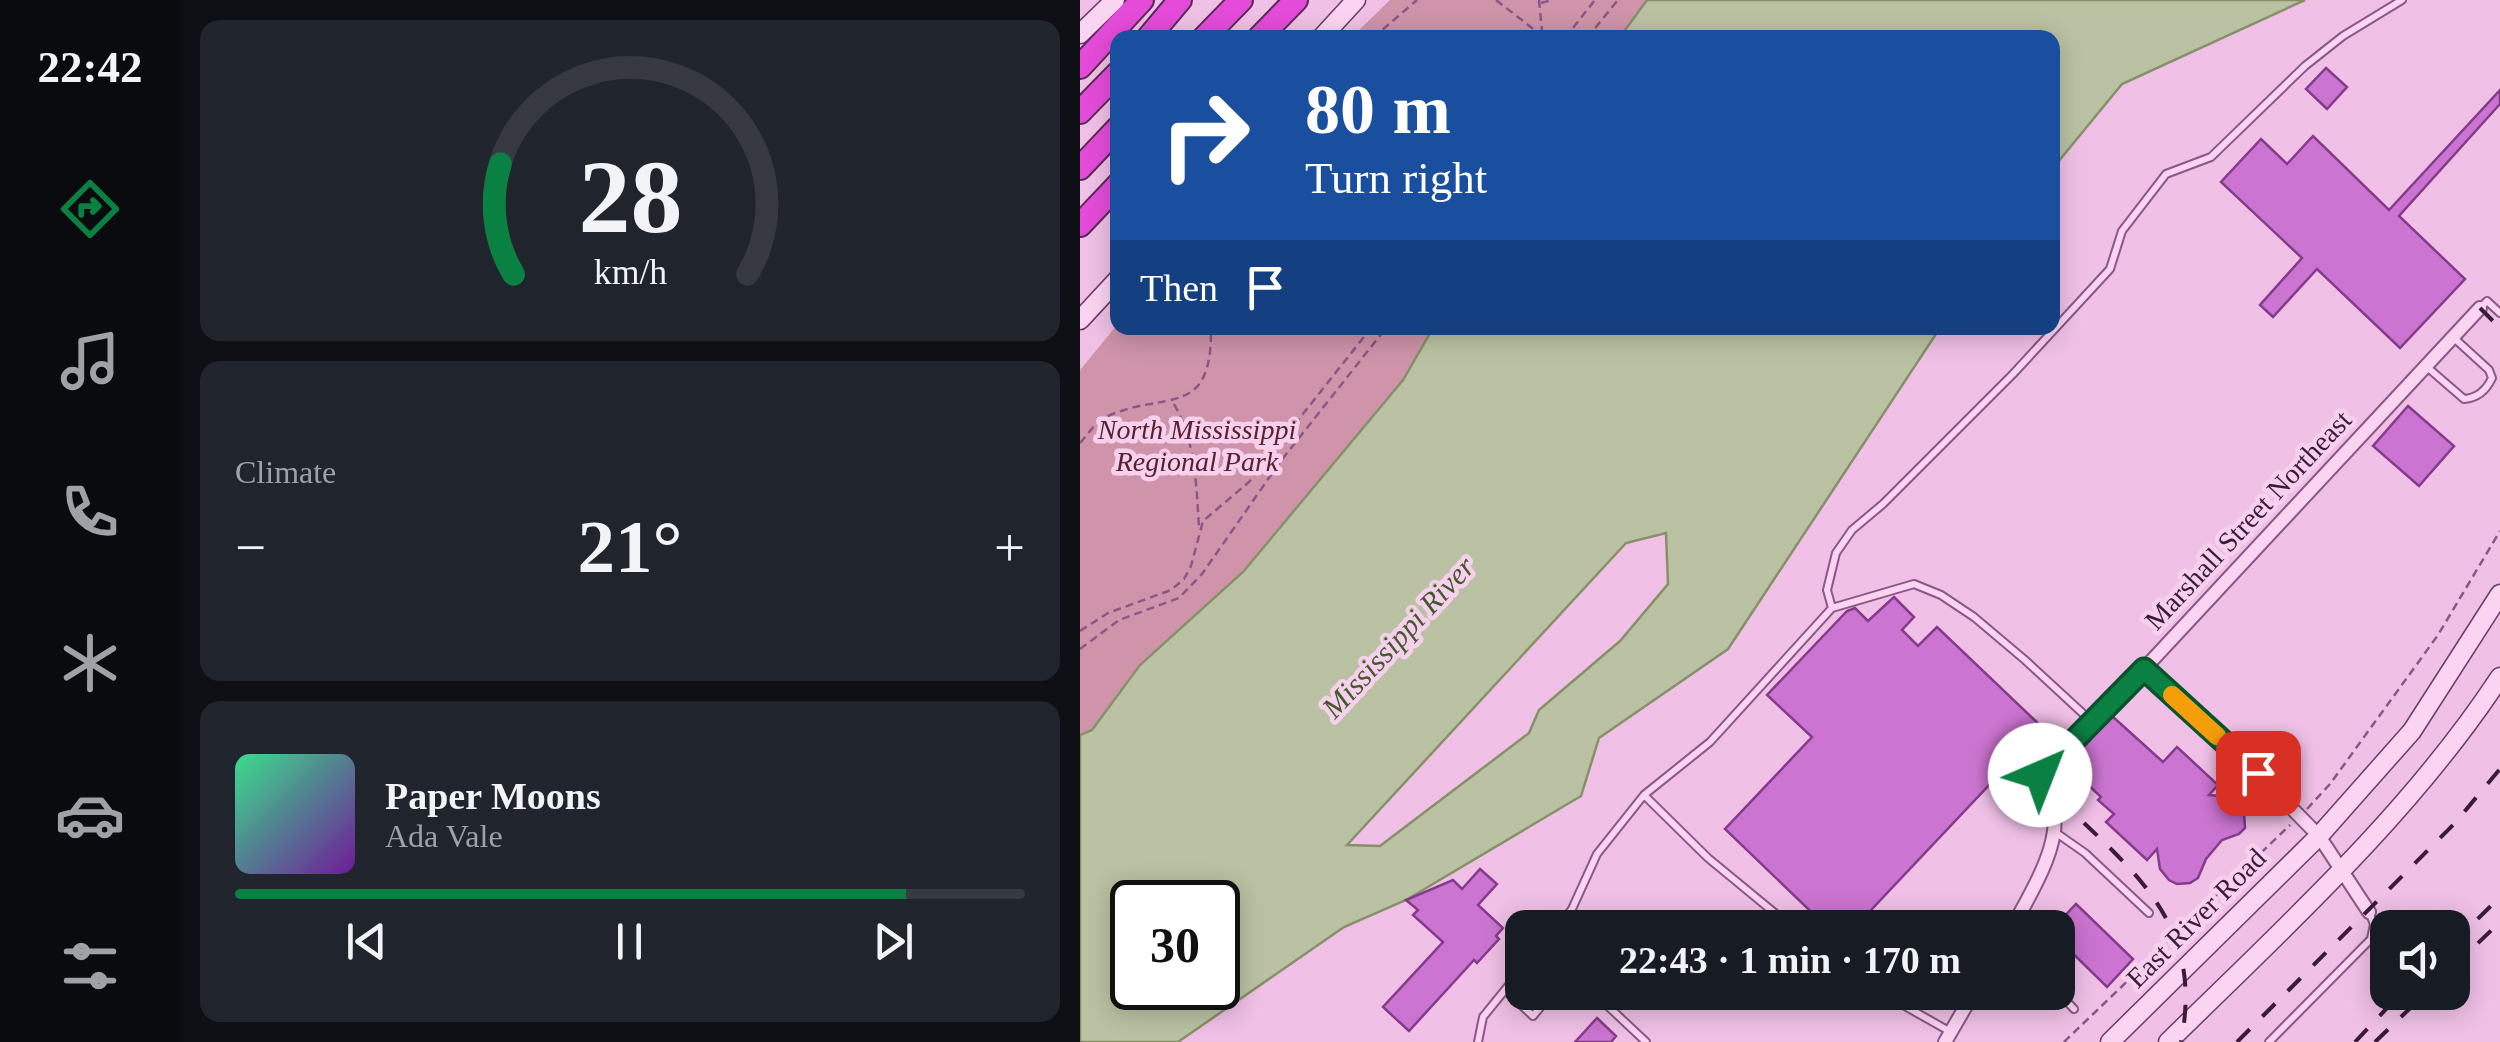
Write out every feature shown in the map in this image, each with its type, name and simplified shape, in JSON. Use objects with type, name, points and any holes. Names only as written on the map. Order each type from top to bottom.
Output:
[{"type":"highway","points":[[1114,30],[1142,0]]},
{"type":"highway","points":[[1155,30],[1180,0]]},
{"type":"highway","points":[[1212,30],[1241,0]]},
{"type":"highway","points":[[1267,30],[1296,0]]},
{"type":"highway","points":[[1080,67],[1110,35]]},
{"type":"highway","points":[[1080,112],[1110,81]]},
{"type":"highway","points":[[1080,168],[1110,136]]},
{"type":"highway","points":[[1080,225],[1110,193]]},
{"type":"street","points":[[1080,34],[1115,0]]},
{"type":"street","points":[[1328,30],[1356,0]]},
{"type":"street","points":[[1080,320],[1110,288]]},
{"type":"street","name":"Marshall Street Northeast","points":[[2054,831],[2054,810],[2040,775],[2144,669],[2480,308]]},
{"type":"street","name":"East River Road","points":[[2110,1042],[2319,836],[2412,731],[2500,594]]},
{"type":"street","points":[[2144,669],[2258,773],[2319,836],[2369,912]]},
{"type":"street","points":[[2168,1042],[2340,870],[2430,773],[2500,676]]},
{"type":"street","points":[[2021,910],[2040,874],[2054,831]]},
{"type":"street","points":[[1948,1037],[1964,1010]]},
{"type":"lane","points":[[2060,323],[2110,269],[2122,231],[2166,174],[2211,157],[2318,56],[2402,0]]},
{"type":"lane","points":[[2480,308],[2487,301],[2500,313]]},
{"type":"lane","points":[[1832,608],[1827,590],[1836,553],[1852,530],[1883,504],[2049,335]]},
{"type":"lane","points":[[2426,366],[2464,398],[2472,398],[2488,386],[2492,378],[2489,370],[2453,337]]},
{"type":"lane","points":[[1571,910],[1597,854],[1644,795],[1710,742],[1832,608],[1914,584],[1941,595],[1987,627],[2090,720]]},
{"type":"lane","points":[[1644,795],[1708,858],[1771,910]]},
{"type":"lane","points":[[2054,831],[2086,853],[2149,913]]},
{"type":"lane","points":[[2269,1042],[2371,939],[2374,924],[2369,912]]},
{"type":"lane","points":[[1478,1042],[1483,1017],[1505,990]]},
{"type":"lane","points":[[1612,1010],[1646,1042]]},
{"type":"lane","points":[[1907,1010],[1948,1037]]},
{"type":"path","points":[[1382,30],[1417,0]]},
{"type":"path","points":[[1496,0],[1533,30]]},
{"type":"path","points":[[1543,30],[1539,2],[1552,0]]},
{"type":"path","points":[[1572,30],[1595,0]]},
{"type":"path","points":[[1594,30],[1618,0]]},
{"type":"path","points":[[1080,443],[1104,417],[1173,402],[1192,391],[1210,368],[1211,335]]},
{"type":"path","points":[[1199,528],[1208,515],[1258,471],[1365,335]]},
{"type":"path","points":[[1080,649],[1119,620],[1179,598],[1202,574],[1280,462],[1380,335]]},
{"type":"path","points":[[1080,632],[1108,613],[1171,590],[1191,566],[1199,528],[1195,462],[1186,425],[1173,402]]},
{"type":"green space","points":[[1390,0],[1647,0],[1625,30],[1359,30]]},
{"type":"green space","name":"North Mississippi Regional Park","points":[[1110,334],[1429,335],[1403,380],[1243,572],[1140,665],[1092,730],[1080,735],[1080,370]]},
{"type":"water","points":[[1647,0],[2305,0],[2122,84],[2060,159],[2060,30],[1625,30]]},
{"type":"water","name":"Mississippi River","points":[[1429,335],[1935,335],[1728,649],[1599,738],[1581,796],[1406,900],[1344,927],[1240,999],[1240,880],[1110,880],[1110,1010],[1224,1010],[1178,1042],[1080,1042],[1080,735],[1092,730],[1140,665],[1243,572],[1403,380]],"holes":[[[1666,533],[1668,584],[1620,641],[1539,710],[1529,733],[1380,846],[1347,845],[1626,543]]]},
{"type":"building","points":[[2326,68],[2347,87],[2327,109],[2306,89]]},
{"type":"building","points":[[2500,90],[2500,104],[2399,216],[2465,279],[2400,348],[2317,269],[2273,317],[2260,305],[2302,258],[2221,182],[2261,139],[2287,164],[2313,136],[2389,210]]},
{"type":"building","points":[[2408,406],[2454,446],[2419,486],[2373,446]]},
{"type":"building","points":[[1894,597],[1914,617],[1902,630],[1918,646],[1937,627],[2043,728],[1871,910],[1809,910],[1725,829],[1812,737],[1767,695],[1847,611],[1855,608],[1868,621]]},
{"type":"building","points":[[2112,716],[2163,762],[2177,747],[2218,785],[2209,795],[2230,797],[2244,811],[2245,828],[2222,840],[2206,859],[2198,878],[2190,883],[2169,880],[2160,869],[2157,849],[2147,860],[2106,822],[2114,814],[2067,765]]},
{"type":"building","points":[[1480,869],[1497,884],[1478,905],[1503,928],[1496,936],[1499,939],[1477,963],[1474,960],[1409,1031],[1383,1007],[1443,942],[1413,915],[1418,910],[1406,900],[1453,880],[1462,889]]},
{"type":"building","points":[[2076,904],[2133,959],[2107,987],[2075,956],[2075,910],[2070,910]]},
{"type":"building","points":[[1597,1018],[1616,1036],[1611,1042],[1575,1042]]},
{"type":"railway","points":[[2480,308],[2500,328]]},
{"type":"railway","points":[[2237,1042],[2454,824],[2500,769]]},
{"type":"railway","points":[[2084,823],[2151,894],[2178,945],[2185,1006],[2181,1042]]},
{"type":"railway","points":[[2470,926],[2500,897]]},
{"type":"railway","points":[[2470,951],[2500,922]]},
{"type":"railway","points":[[2355,1042],[2385,1010]]},
{"type":"railway","points":[[2375,1042],[2408,1010]]},
{"type":"slow traffic","points":[[2172,695],[2217,736]]},
{"type":"route","points":[[2040,775],[2144,669],[2258,773]]}]
